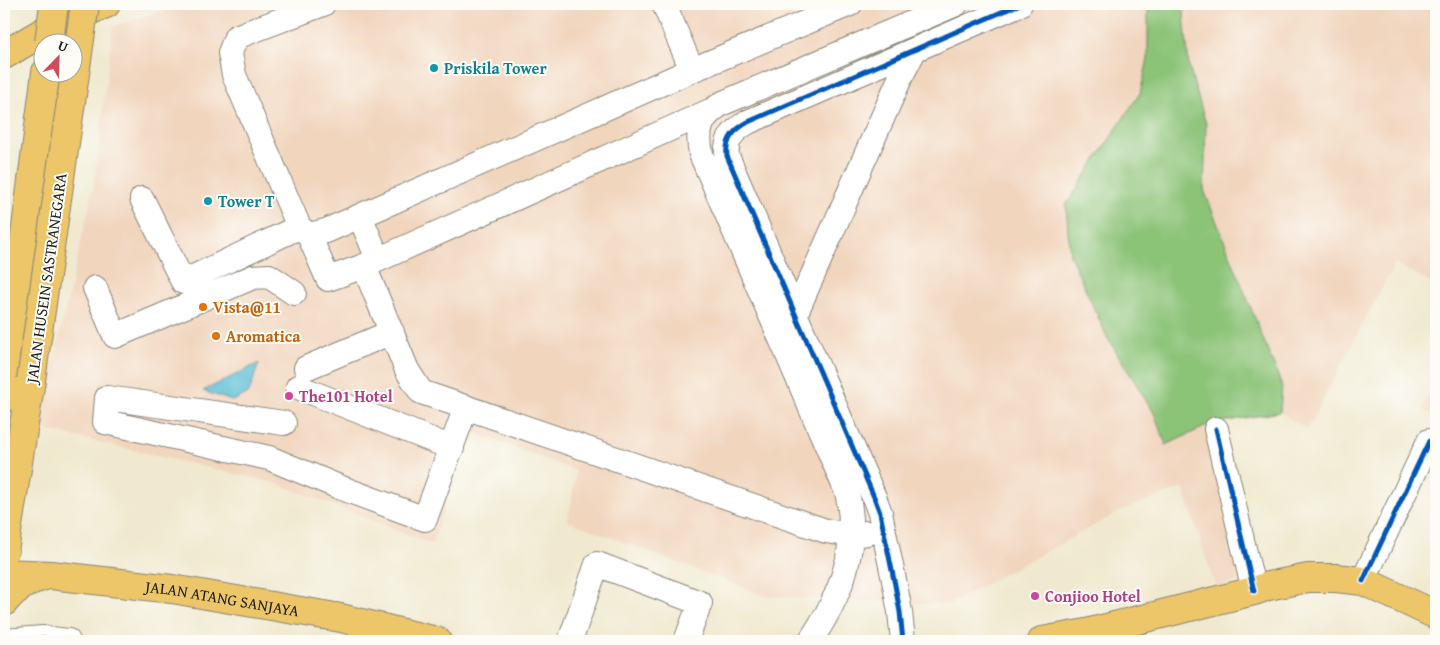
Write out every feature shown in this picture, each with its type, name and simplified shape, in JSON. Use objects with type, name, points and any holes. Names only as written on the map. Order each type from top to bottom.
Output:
[{"type":"main road","points":[[50,32],[54,4]]},
{"type":"main road","name":"JALAN HUSEIN SASTRANEGARA","points":[[14,387],[85,4]]},
{"type":"main road","points":[[4,55],[58,23],[106,4]]},
{"type":"main road","name":"JALAN HUSEIN SASTRANEGARA","points":[[4,551],[9,523],[14,387],[45,82]]},
{"type":"main road","points":[[9,523],[14,542],[22,552],[51,575]]},
{"type":"main road","name":"JALAN ATANG SANJAYA","points":[[4,573],[51,575],[172,589],[332,616],[437,641]]},
{"type":"main road","points":[[4,602],[14,591],[27,582],[51,575]]},
{"type":"main road","points":[[1042,641],[1086,633],[1268,586],[1308,578],[1336,578],[1362,581],[1436,615]]},
{"type":"street","points":[[323,4],[236,38],[230,53],[234,75],[304,231],[328,279],[371,262],[710,111],[730,100],[956,4]]},
{"type":"street","points":[[664,4],[692,70]]},
{"type":"street","points":[[142,199],[183,282],[304,231],[326,231],[692,70],[850,4]]},
{"type":"street","points":[[903,641],[900,612],[880,513],[727,156],[726,148],[728,140],[736,130],[748,122],[1020,4]]},
{"type":"street","points":[[795,315],[901,76],[914,51]]},
{"type":"street","points":[[710,111],[705,117],[699,135],[701,154],[847,492],[851,508],[852,535],[844,574],[828,614],[810,641]]},
{"type":"street","points":[[360,216],[371,262],[392,332],[407,370],[421,392],[826,531],[852,535],[884,532]]},
{"type":"street","points":[[95,288],[115,336],[253,277],[269,276],[294,293]]},
{"type":"street","points":[[392,332],[302,378],[452,448]]},
{"type":"street","points":[[284,423],[107,398],[105,422],[269,458],[425,519],[466,407]]},
{"type":"street","points":[[1216,429],[1254,591]]},
{"type":"street","points":[[1362,581],[1429,442]]},
{"type":"street","points":[[570,641],[597,564],[700,603],[686,641]]},
{"type":"street","points":[[4,641],[43,638],[68,641]]},
{"type":"shaded area","points":[[181,4],[1148,4],[1148,59],[1140,93],[1066,205],[1107,337],[1154,413],[1166,445],[1211,424],[1239,581],[1216,589],[1183,488],[1123,510],[947,605],[765,596],[568,521],[576,471],[470,431],[432,544],[279,484],[38,428],[93,190],[113,27]]},
{"type":"shaded area","points":[[1183,4],[1436,4],[1436,286],[1395,263],[1307,430],[1280,412],[1282,386],[1204,190],[1206,124],[1189,67]]},
{"type":"shaded area","points":[[1436,380],[1436,417],[1421,409]]},
{"type":"green space","points":[[1148,4],[1183,4],[1189,67],[1206,124],[1204,190],[1282,386],[1280,412],[1211,424],[1166,445],[1154,413],[1107,337],[1070,255],[1066,205],[1140,93],[1148,59]]},
{"type":"water","points":[[259,363],[249,393],[232,401],[203,391]]},
{"type":"cycle path","points":[[903,641],[900,612],[880,513],[727,156],[727,145],[731,136],[748,122],[1020,4]]},
{"type":"cycle path","points":[[1216,429],[1254,591]]},
{"type":"cycle path","points":[[1363,581],[1429,441]]},
{"type":"cycle path","points":[[4,641],[43,638],[68,641]]},
{"type":"place","name":"Priskila Tower","points":[[434,68]]},
{"type":"place","name":"Tower T","points":[[208,201]]},
{"type":"place","name":"Vista@11","points":[[203,307]]},
{"type":"place","name":"Aromatica","points":[[216,336]]},
{"type":"place","name":"The101 Hotel","points":[[289,396]]},
{"type":"place","name":"Conjioo Hotel","points":[[1035,596]]}]
